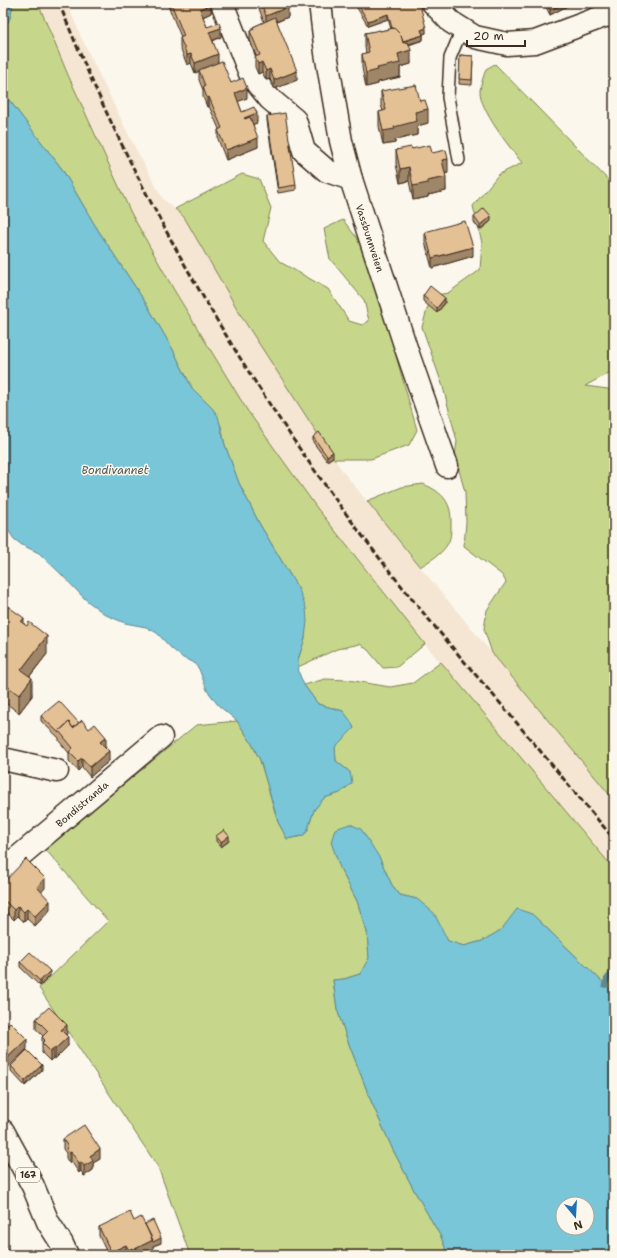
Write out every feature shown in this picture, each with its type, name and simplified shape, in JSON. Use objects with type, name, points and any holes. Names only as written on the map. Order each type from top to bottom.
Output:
[{"type":"street","points":[[222,3],[251,76],[270,98],[295,120],[304,150],[327,171],[351,179]]},
{"type":"street","name":"Vassbunnveien","points":[[320,3],[326,53],[341,141],[351,179],[447,466]]},
{"type":"street","points":[[433,3],[451,22],[475,37],[488,41],[508,44],[535,42],[607,15],[614,17]]},
{"type":"street","name":"Bondistranda","points":[[3,870],[161,737]]},
{"type":"street","points":[[3,759],[57,771]]},
{"type":"street","name":"167","points":[[3,1131],[34,1186],[48,1222],[67,1255]]},
{"type":"street","name":"167","points":[[48,1222],[53,1255]]},
{"type":"lane","points":[[459,160],[448,97],[450,58],[462,29]]},
{"type":"shaded area","points":[[38,3],[67,3],[81,37],[131,140],[163,199],[184,217],[243,319],[341,469],[411,556],[614,800],[614,869],[425,644],[317,508],[247,410],[174,290],[131,213],[68,75]]},
{"type":"green space","points":[[13,3],[38,3],[68,75],[131,213],[174,290],[247,410],[317,508],[425,644],[397,667],[383,668],[368,650],[360,644],[337,649],[298,667],[298,660],[305,638],[299,590],[259,523],[239,483],[225,445],[221,426],[212,408],[192,388],[172,348],[147,305],[96,227],[62,169],[3,92],[3,31],[10,18]]},
{"type":"green space","points":[[495,64],[614,186],[614,370],[585,386],[608,389],[614,393],[614,800],[492,653],[484,629],[487,610],[506,582],[502,575],[464,546],[466,522],[465,492],[455,456],[457,441],[443,387],[422,327],[431,296],[448,293],[480,270],[482,243],[473,206],[498,175],[522,163],[496,128],[484,108],[481,98],[480,90],[486,69]]},
{"type":"green space","points":[[242,174],[259,179],[271,208],[263,241],[280,262],[328,289],[349,321],[362,325],[369,321],[364,300],[330,259],[324,229],[343,220],[360,242],[383,310],[417,430],[409,445],[371,459],[334,459],[243,319],[184,217],[175,209]]},
{"type":"green space","points":[[423,484],[436,491],[445,499],[450,510],[451,530],[447,545],[442,552],[420,567],[367,501],[402,487]]},
{"type":"green space","points":[[441,662],[614,869],[614,993],[532,914],[482,941],[464,946],[448,941],[417,899],[400,895],[392,885],[379,857],[340,868],[357,901],[367,932],[369,958],[360,974],[344,979],[333,980],[337,1009],[371,1101],[393,1150],[441,1237],[448,1255],[190,1255],[158,1167],[39,988],[108,921],[45,849],[196,725],[237,721],[251,742],[260,760],[278,822],[287,839],[302,836],[307,832],[314,810],[324,798],[340,793],[350,772],[336,761],[335,747],[354,728],[343,711],[318,704],[304,685],[325,679],[348,680],[390,687],[413,683]]},
{"type":"water","points":[[3,3],[13,3],[10,18],[5,28],[3,28]]},
{"type":"water","name":"Bondivannet","points":[[3,92],[62,169],[96,227],[147,305],[172,348],[192,388],[218,416],[225,445],[239,483],[259,523],[299,590],[306,608],[307,621],[305,638],[298,660],[299,673],[304,685],[318,704],[343,711],[354,728],[335,747],[336,761],[350,772],[352,783],[340,793],[324,798],[314,810],[307,832],[302,836],[287,839],[278,822],[260,760],[251,742],[237,721],[218,705],[207,690],[199,669],[193,662],[183,658],[157,633],[146,627],[125,623],[106,615],[86,600],[39,553],[22,545],[14,539],[3,523]]},
{"type":"water","points":[[350,824],[361,829],[379,857],[392,885],[400,895],[417,899],[434,913],[448,941],[464,946],[482,941],[501,930],[517,909],[532,914],[614,993],[614,1255],[448,1255],[441,1237],[393,1150],[371,1101],[337,1009],[333,980],[344,979],[360,974],[369,958],[367,932],[357,901],[340,868],[331,842],[335,829]]},
{"type":"building","points":[[171,3],[211,3],[200,9],[207,27],[219,23],[221,28],[209,32],[218,54],[195,63],[191,54],[187,55],[180,38],[184,36]]},
{"type":"building","points":[[261,3],[287,3],[288,7],[266,16]]},
{"type":"building","points":[[357,3],[419,3],[426,28],[421,30],[423,35],[403,41],[401,35],[394,28],[392,28],[388,14],[368,21]]},
{"type":"building","points":[[547,3],[564,3],[550,10]]},
{"type":"building","points":[[275,17],[297,71],[274,80],[270,69],[266,71],[262,62],[258,64],[255,57],[260,55],[250,31],[254,29],[253,27]]},
{"type":"building","points":[[394,28],[401,35],[403,43],[408,42],[411,50],[398,54],[400,63],[377,68],[378,70],[366,73],[362,54],[369,52],[365,33]]},
{"type":"building","points":[[460,55],[473,56],[472,80],[459,79]]},
{"type":"building","points":[[222,61],[231,83],[243,78],[247,88],[235,93],[242,112],[254,107],[257,113],[244,118],[250,117],[258,138],[226,150],[218,130],[222,128],[209,97],[207,98],[203,87],[205,86],[199,70]]},
{"type":"building","points":[[416,85],[420,101],[425,100],[428,109],[415,112],[417,121],[394,127],[395,129],[383,131],[379,112],[386,110],[381,91]]},
{"type":"building","points":[[285,113],[296,185],[278,188],[267,116]]},
{"type":"building","points":[[430,145],[432,153],[446,150],[448,159],[442,160],[446,177],[413,186],[409,167],[400,169],[396,150],[411,147],[412,149]]},
{"type":"building","points":[[484,208],[491,216],[480,225],[474,217]]},
{"type":"building","points":[[465,221],[473,247],[432,258],[425,232]]},
{"type":"building","points":[[430,286],[445,298],[437,308],[423,296]]},
{"type":"building","points":[[319,432],[333,452],[327,456],[313,437]]},
{"type":"building","points":[[6,605],[24,618],[21,622],[27,626],[29,622],[47,636],[21,670],[32,678],[19,695],[3,683],[3,609]]},
{"type":"building","points":[[59,701],[79,723],[73,728],[69,722],[59,731],[59,733],[41,716]]},
{"type":"building","points":[[82,720],[89,729],[95,724],[106,737],[100,742],[109,751],[90,767],[82,758],[78,761],[69,752],[73,748],[59,731],[69,722],[73,728]]},
{"type":"building","points":[[224,830],[229,836],[221,842],[216,836]]},
{"type":"building","points":[[26,859],[45,878],[37,887],[50,901],[35,916],[27,909],[24,912],[18,906],[14,910],[3,899],[3,883]]},
{"type":"building","points":[[30,952],[50,971],[40,981],[20,962]]},
{"type":"building","points":[[49,1007],[67,1025],[61,1030],[68,1037],[55,1049],[53,1048],[50,1051],[42,1043],[45,1040],[42,1037],[48,1031],[36,1019]]},
{"type":"building","points":[[10,1022],[27,1039],[3,1062],[3,1029]]},
{"type":"building","points":[[27,1050],[42,1065],[25,1081],[11,1066]]},
{"type":"building","points":[[84,1125],[100,1149],[90,1156],[93,1161],[84,1166],[81,1162],[79,1163],[71,1152],[69,1153],[66,1148],[68,1147],[63,1139]]},
{"type":"building","points":[[130,1212],[134,1221],[141,1217],[153,1240],[133,1250],[132,1248],[129,1250],[126,1245],[111,1252],[99,1227]]},
{"type":"building","points":[[153,1220],[161,1238],[153,1242],[145,1224]]},
{"type":"building","points":[[3,1240],[10,1255],[3,1255]]},
{"type":"waterway","points":[[605,985],[607,979],[614,971]]},
{"type":"railway","points":[[59,3],[123,146],[159,217],[197,286],[237,353],[280,419],[324,484],[402,587],[614,839]]}]
